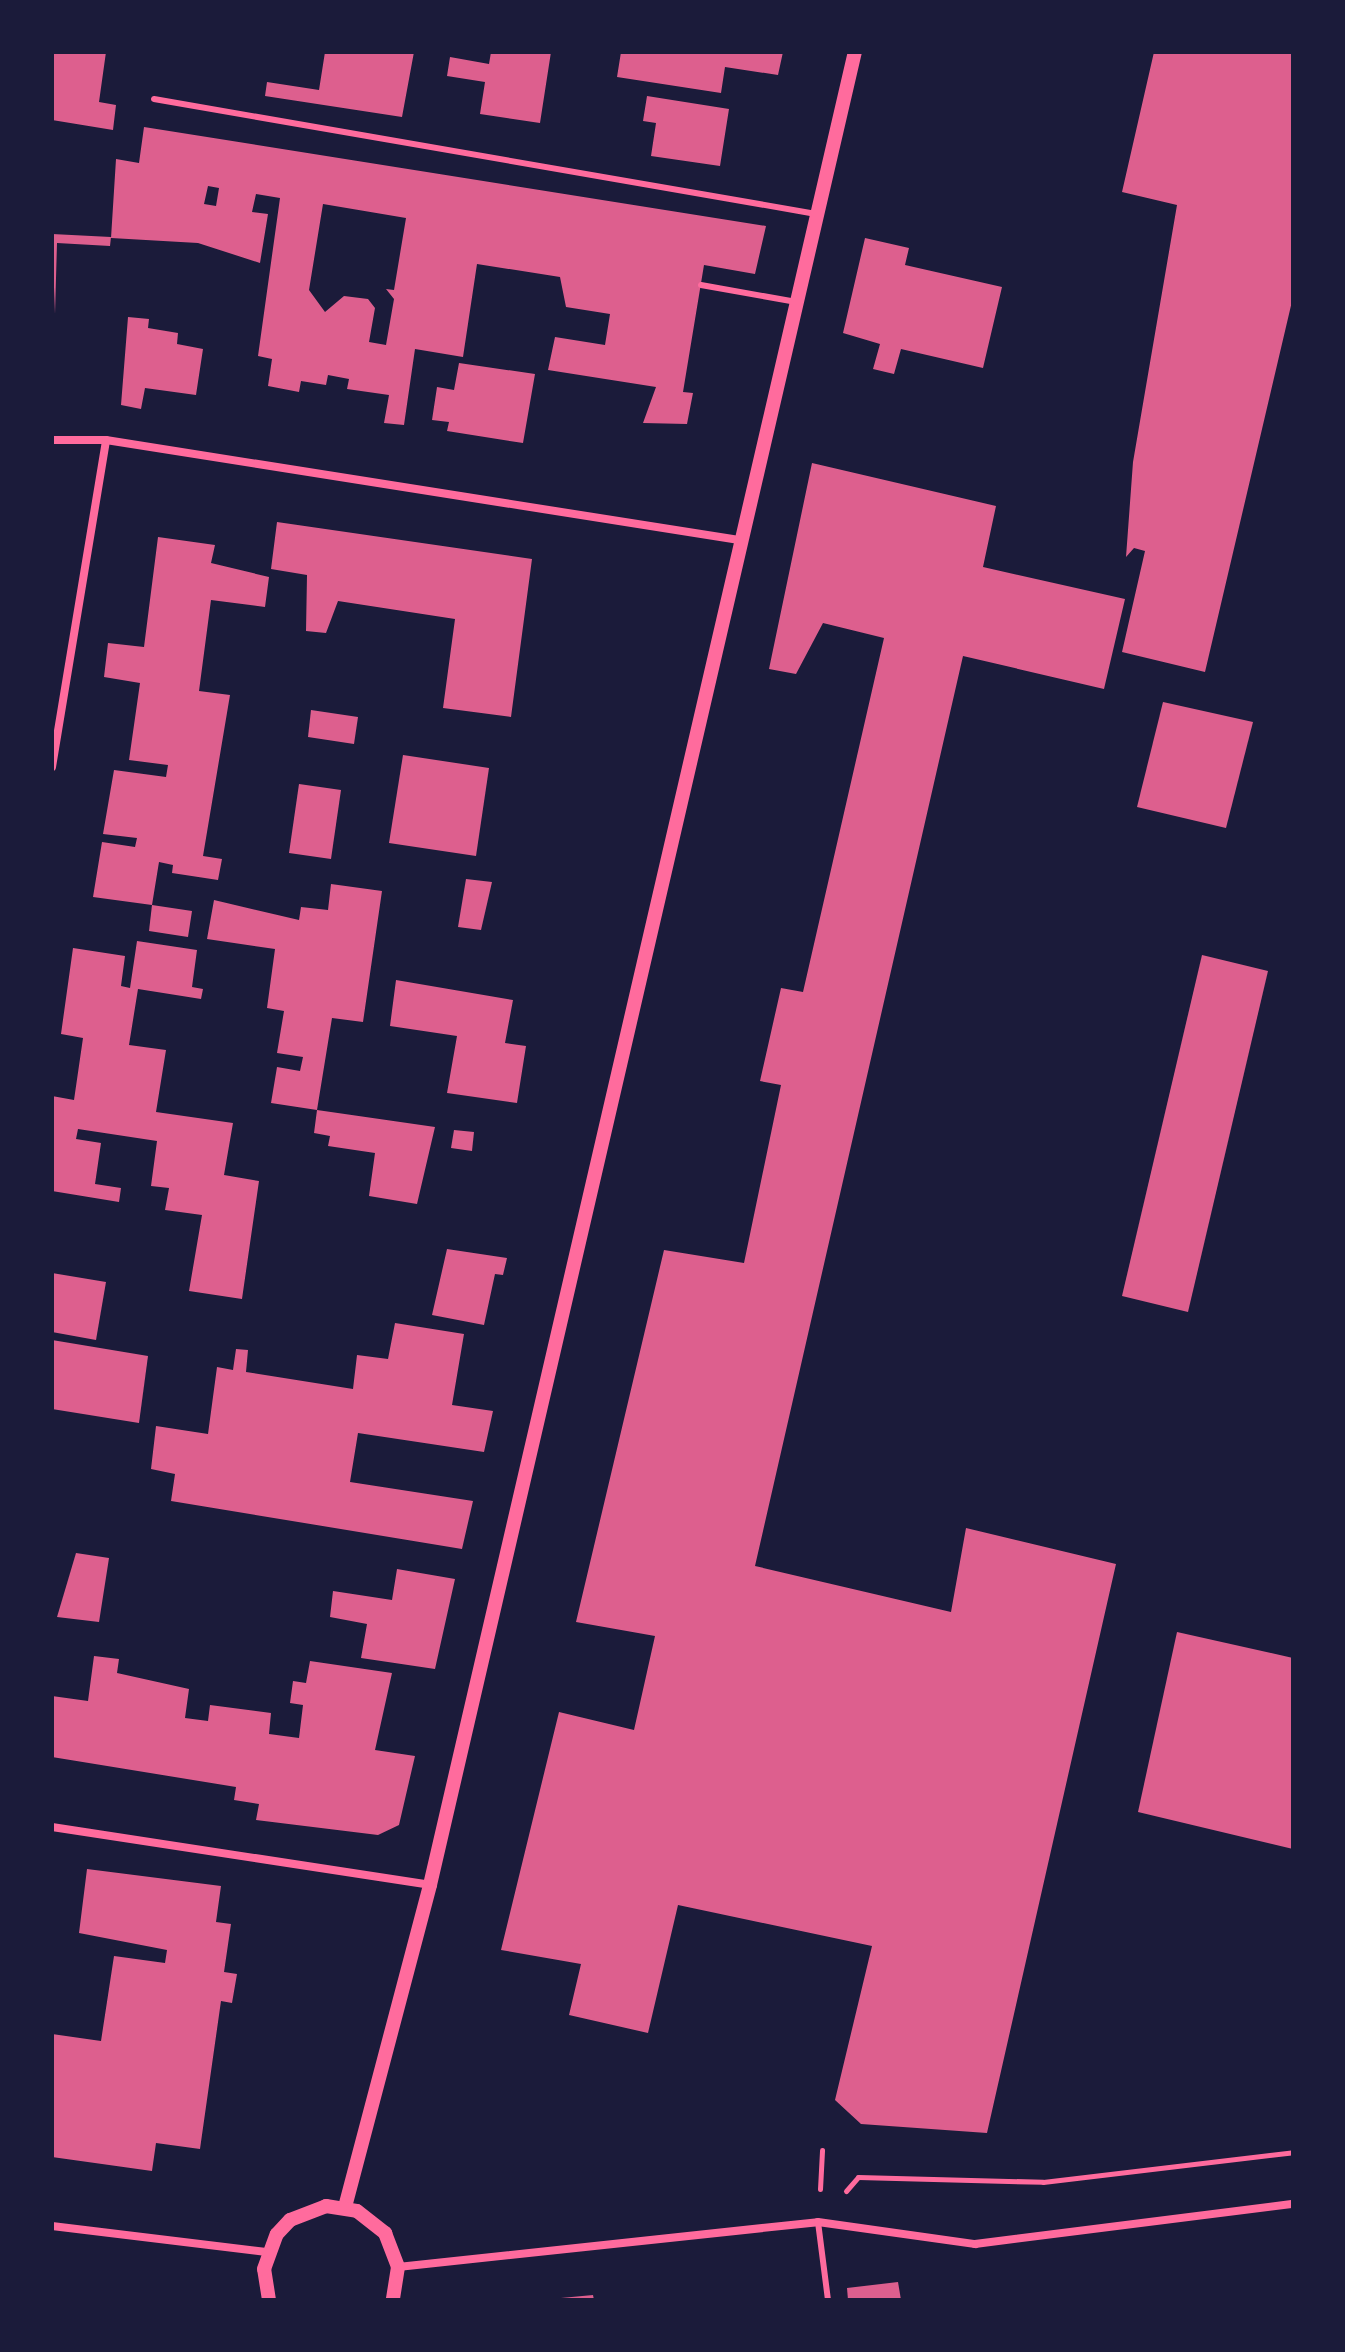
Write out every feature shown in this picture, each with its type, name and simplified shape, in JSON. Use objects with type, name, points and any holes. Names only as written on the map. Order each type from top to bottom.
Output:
[{"type":"street","points":[[345,2207],[430,1885],[739,540],[855,52]]},
{"type":"street","points":[[52,440],[106,440],[739,540]]},
{"type":"street","points":[[52,767],[106,440]]},
{"type":"street","points":[[52,1827],[430,1885]]},
{"type":"street","points":[[398,2267],[818,2222],[975,2244],[1293,2204]]},
{"type":"street","points":[[269,2300],[268,2252],[290,2220],[326,2206],[345,2207],[377,2224],[398,2267],[393,2300]]},
{"type":"street","points":[[52,2226],[268,2252]]},
{"type":"lane","points":[[154,99],[816,214]]},
{"type":"lane","points":[[701,285],[796,302]]},
{"type":"lane","points":[[818,2222],[828,2300]]},
{"type":"path","points":[[818,2222],[858,2177],[1043,2182],[1293,2152]]},
{"type":"building","points":[[52,52],[106,52],[99,102],[116,105],[113,130],[52,120]]},
{"type":"building","points":[[325,52],[414,52],[402,117],[265,96],[267,82],[319,90]]},
{"type":"building","points":[[491,52],[551,52],[540,123],[480,114],[485,82],[447,76],[450,57],[489,64]]},
{"type":"building","points":[[621,52],[783,52],[778,75],[725,67],[721,93],[617,77]]},
{"type":"building","points":[[1154,52],[1293,52],[1293,297],[1205,672],[1122,652],[1145,551],[1134,548],[1126,557],[1133,462],[1177,205],[1122,192]]},
{"type":"building","points":[[647,96],[729,109],[720,166],[651,156],[656,123],[643,121]]},
{"type":"building","points":[[144,127],[766,226],[755,274],[704,265],[683,392],[693,393],[687,424],[643,423],[656,387],[548,370],[555,337],[605,345],[610,314],[566,307],[560,277],[477,264],[463,357],[415,349],[404,425],[384,423],[389,395],[347,389],[349,379],[328,375],[326,385],[301,381],[299,392],[268,386],[272,359],[258,356],[280,198],[256,194],[252,212],[268,214],[260,263],[198,243],[111,238],[116,159],[139,163]],"holes":[[[208,186],[219,188],[216,206],[204,204]],[[323,204],[406,218],[394,290],[386,289],[394,299],[386,345],[369,342],[375,308],[368,299],[344,296],[325,312],[309,290]]]},
{"type":"building","points":[[52,234],[111,237],[110,246],[57,243],[55,314]]},
{"type":"building","points":[[865,238],[909,248],[905,265],[1002,287],[983,368],[901,349],[894,374],[873,369],[880,344],[843,333]]},
{"type":"building","points":[[128,317],[149,319],[148,328],[178,333],[177,344],[203,349],[196,395],[145,388],[141,409],[121,405]]},
{"type":"building","points":[[459,363],[535,374],[523,443],[447,431],[449,422],[432,420],[437,387],[454,390]]},
{"type":"building","points":[[812,463],[996,506],[983,567],[1125,599],[1104,689],[963,656],[755,1566],[951,1612],[966,1528],[1116,1564],[987,2133],[861,2124],[835,2100],[872,1946],[678,1905],[648,2033],[569,2015],[581,1964],[501,1950],[559,1712],[634,1730],[655,1636],[576,1622],[664,1250],[744,1263],[781,1085],[760,1081],[781,988],[803,992],[884,638],[823,623],[796,674],[769,669]]},
{"type":"building","points":[[277,522],[532,559],[511,717],[443,708],[455,619],[338,601],[326,633],[306,631],[307,575],[271,569]]},
{"type":"building","points":[[158,537],[215,545],[211,563],[269,577],[265,607],[211,600],[199,691],[230,695],[203,856],[222,859],[218,880],[172,873],[173,865],[159,862],[152,905],[93,897],[102,842],[135,847],[137,838],[103,834],[114,770],[166,777],[168,765],[129,760],[140,683],[104,677],[108,643],[144,647]]},
{"type":"building","points":[[1163,702],[1253,722],[1226,828],[1137,807]]},
{"type":"building","points":[[311,710],[358,717],[354,744],[308,737]]},
{"type":"building","points":[[403,755],[489,768],[476,856],[389,843]]},
{"type":"building","points":[[299,784],[341,790],[331,859],[289,853]]},
{"type":"building","points":[[466,879],[492,882],[481,930],[458,927]]},
{"type":"building","points":[[331,884],[382,891],[363,1022],[332,1018],[317,1110],[271,1103],[277,1067],[300,1071],[303,1057],[277,1053],[284,1011],[267,1008],[275,949],[207,939],[214,900],[299,920],[301,907],[328,910]]},
{"type":"building","points":[[152,905],[192,911],[188,937],[149,931]]},
{"type":"building","points":[[137,941],[197,950],[192,987],[203,989],[201,999],[138,989],[129,1045],[166,1050],[156,1112],[233,1123],[224,1175],[259,1181],[242,1299],[189,1291],[202,1215],[165,1210],[169,1188],[151,1186],[157,1141],[78,1129],[76,1139],[101,1143],[95,1184],[121,1188],[119,1202],[52,1191],[52,1096],[74,1100],[83,1038],[61,1034],[73,948],[125,956],[121,986],[130,988]]},
{"type":"building","points":[[1202,955],[1268,971],[1188,1312],[1122,1296]]},
{"type":"building","points":[[396,980],[513,1000],[505,1043],[526,1046],[517,1103],[447,1093],[457,1036],[390,1026]]},
{"type":"building","points":[[317,1110],[435,1127],[417,1204],[369,1196],[375,1153],[328,1146],[330,1136],[314,1133]]},
{"type":"building","points":[[454,1130],[474,1132],[472,1151],[451,1148]]},
{"type":"building","points":[[447,1249],[507,1258],[503,1275],[495,1274],[484,1325],[432,1315]]},
{"type":"building","points":[[52,1273],[106,1282],[96,1340],[52,1332]]},
{"type":"building","points":[[395,1323],[464,1334],[452,1405],[493,1411],[484,1452],[358,1433],[350,1482],[473,1501],[462,1549],[171,1501],[175,1474],[151,1469],[156,1426],[208,1434],[217,1367],[233,1370],[236,1349],[248,1350],[246,1372],[353,1389],[357,1355],[388,1359]]},
{"type":"building","points":[[52,1340],[148,1356],[139,1423],[52,1409]]},
{"type":"building","points":[[76,1553],[109,1558],[99,1622],[57,1617]]},
{"type":"building","points":[[397,1569],[455,1579],[435,1669],[361,1658],[367,1624],[330,1617],[333,1591],[392,1600]]},
{"type":"building","points":[[1177,1632],[1293,1658],[1293,1849],[1138,1812]]},
{"type":"building","points":[[94,1656],[119,1659],[117,1673],[189,1689],[185,1718],[208,1721],[210,1705],[271,1713],[269,1734],[299,1738],[303,1705],[290,1703],[293,1681],[306,1683],[310,1661],[392,1673],[375,1750],[415,1756],[399,1825],[378,1835],[256,1820],[259,1804],[234,1800],[236,1787],[52,1757],[52,1696],[88,1701]]},
{"type":"building","points":[[87,1869],[221,1886],[216,1922],[231,1924],[224,1972],[237,1974],[232,2003],[221,2001],[200,2149],[156,2143],[152,2171],[52,2157],[52,2034],[101,2041],[114,1956],[165,1963],[167,1950],[79,1933]]},
{"type":"building","points":[[898,2282],[901,2300],[848,2300],[847,2288]]},
{"type":"building","points":[[593,2295],[594,2300],[561,2300],[561,2298]]}]
